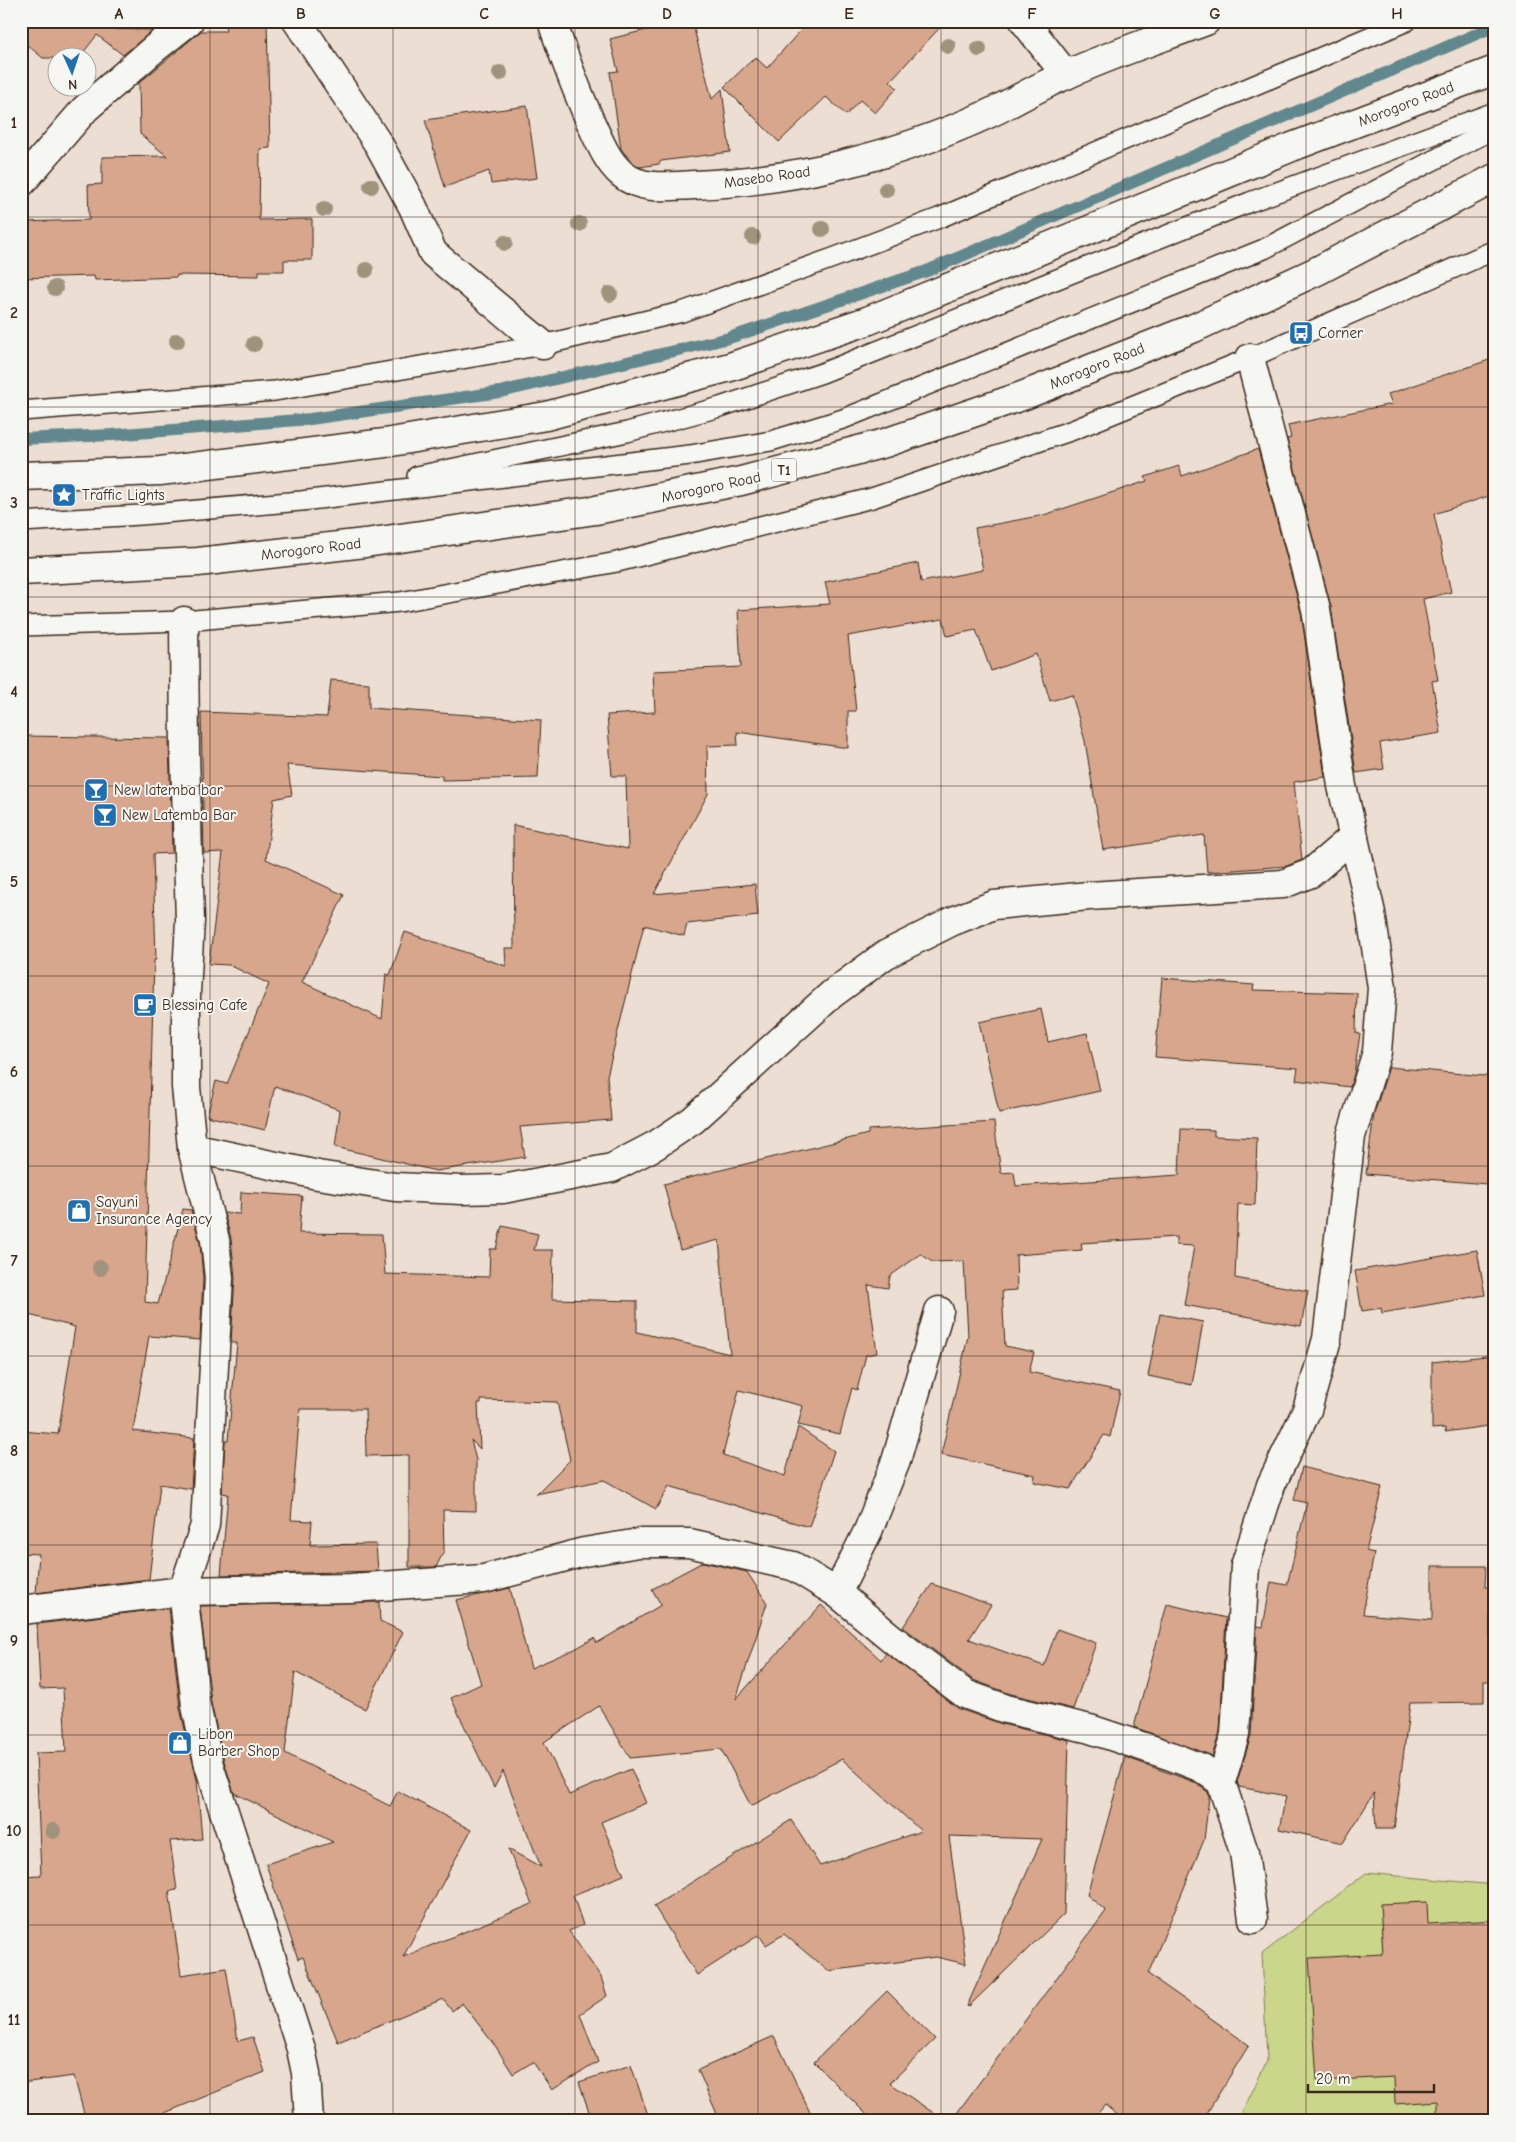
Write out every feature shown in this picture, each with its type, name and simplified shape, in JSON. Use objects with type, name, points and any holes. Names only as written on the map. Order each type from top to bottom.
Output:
[{"type":"main road","points":[[22,182],[85,109],[189,21]]},
{"type":"main road","points":[[297,21],[379,146],[413,207],[433,253],[543,345]]},
{"type":"main road","name":"Masebo Road","points":[[552,21],[573,82],[607,159],[623,175],[642,185],[731,184],[804,173],[851,162],[912,144],[956,128],[989,114],[1066,75],[1206,21]]},
{"type":"main road","points":[[1024,21],[1066,75]]},
{"type":"main road","name":"Morogoro Road","points":[[25,474],[160,470],[385,444],[546,416],[730,367],[867,321],[1292,147],[1495,70]]},
{"type":"main road","name":"Morogoro Road","points":[[21,571],[198,562],[365,543],[596,510],[741,481],[875,446],[1022,396],[1194,328],[1317,270],[1495,178]]},
{"type":"main road","points":[[1221,1782],[1236,1735],[1245,1566],[1271,1485],[1307,1410],[1327,1339],[1351,1136],[1377,1052],[1382,988],[1371,913],[1342,786],[1316,609],[1250,358]]},
{"type":"main road","points":[[184,621],[185,754],[190,921],[186,993],[186,1087],[192,1148],[215,1240],[219,1278],[205,1525],[183,1591],[196,1706],[209,1765],[301,2049],[306,2074],[309,2121]]},
{"type":"main road","points":[[192,1148],[318,1175],[395,1186],[462,1190],[502,1189],[612,1168],[656,1145],[693,1120],[832,994],[885,955],[953,921],[994,905],[1089,896],[1283,884],[1311,873],[1354,836]]},
{"type":"main road","points":[[837,1593],[868,1531],[896,1461],[939,1311]]},
{"type":"main road","points":[[21,1610],[183,1591],[351,1588],[484,1579],[584,1552],[647,1543],[689,1543],[793,1566],[837,1593],[965,1694],[1006,1709],[1090,1729],[1171,1756],[1202,1768],[1221,1782],[1244,1852],[1253,1919]]},
{"type":"lane","points":[[21,411],[275,391],[543,345],[682,312],[939,218],[1407,21]]},
{"type":"lane","points":[[301,501],[627,432],[720,407],[822,373],[1250,202],[1495,112]]},
{"type":"lane","points":[[21,522],[141,516],[301,501],[681,456],[771,441],[843,419],[1264,249],[1495,128]]},
{"type":"lane","points":[[21,626],[184,621],[400,602],[617,562],[872,498],[1073,430],[1250,358],[1495,250]]},
{"type":"green space","points":[[1366,1873],[1495,1885],[1495,2092],[1442,2121],[1238,2121],[1267,2061],[1262,1954]]},
{"type":"building","points":[[21,21],[108,21],[102,29],[153,30],[123,55],[97,35],[87,48],[48,48],[48,58],[43,58],[21,40]]},
{"type":"building","points":[[225,21],[267,21],[270,148],[260,149],[259,220],[312,219],[312,260],[284,260],[284,271],[259,271],[259,276],[177,275],[177,277],[95,280],[94,276],[21,278],[21,222],[89,220],[88,185],[102,184],[102,157],[167,156],[140,134],[139,83],[201,31],[226,31]]},
{"type":"building","points":[[682,21],[692,21],[712,99],[722,89],[730,152],[661,161],[659,164],[640,167],[632,162],[621,149],[610,72],[618,71],[610,39]]},
{"type":"building","points":[[809,21],[946,21],[890,81],[897,88],[875,113],[860,100],[846,115],[826,97],[779,142],[724,87],[755,57],[767,68]]},
{"type":"building","points":[[527,106],[537,178],[491,184],[489,171],[445,187],[425,120]]},
{"type":"building","points":[[1495,358],[1495,494],[1434,514],[1451,592],[1423,599],[1438,680],[1432,681],[1441,733],[1380,743],[1384,769],[1356,773],[1331,607],[1287,439],[1291,438],[1288,425],[1392,404],[1388,394]]},
{"type":"building","points":[[1258,449],[1301,612],[1325,777],[1294,782],[1302,860],[1287,866],[1207,872],[1204,835],[1103,850],[1085,741],[1072,695],[1050,701],[1036,654],[991,671],[976,630],[947,636],[943,619],[848,636],[856,711],[848,711],[848,748],[737,732],[738,745],[707,746],[708,794],[654,894],[755,884],[758,916],[687,924],[684,936],[644,925],[607,1076],[611,1120],[520,1127],[525,1157],[436,1171],[335,1147],[340,1110],[275,1086],[265,1130],[207,1116],[216,1081],[227,1084],[269,984],[229,965],[209,964],[223,852],[204,853],[201,712],[327,717],[331,680],[369,683],[369,708],[541,720],[538,778],[442,780],[442,776],[287,765],[292,795],[274,799],[266,859],[344,895],[302,982],[382,1019],[386,974],[390,975],[405,932],[506,966],[505,948],[514,948],[513,825],[628,849],[626,776],[612,776],[607,715],[655,712],[653,671],[741,667],[738,610],[830,604],[825,582],[918,563],[921,582],[983,570],[975,528],[1044,515],[1147,481],[1145,477],[1179,466],[1182,476]]},
{"type":"building","points":[[21,736],[169,738],[172,853],[153,854],[156,960],[154,960],[145,1302],[158,1304],[183,1209],[191,1210],[200,1243],[203,1278],[200,1340],[149,1336],[133,1431],[194,1438],[191,1489],[160,1484],[149,1579],[36,1593],[39,1554],[21,1553],[21,1431],[58,1434],[75,1327],[21,1313]]},
{"type":"building","points":[[1162,978],[1254,985],[1253,990],[1357,993],[1356,1033],[1360,1034],[1354,1074],[1350,1087],[1296,1080],[1298,1068],[1155,1057]]},
{"type":"building","points":[[1041,1009],[1048,1042],[1087,1033],[1100,1091],[999,1113],[979,1022]]},
{"type":"building","points":[[1389,1067],[1495,1077],[1487,1184],[1366,1174],[1374,1114]]},
{"type":"building","points":[[994,1122],[1001,1173],[1014,1172],[1016,1186],[1179,1175],[1181,1129],[1214,1130],[1214,1136],[1257,1138],[1255,1205],[1238,1204],[1235,1278],[1308,1291],[1301,1326],[1184,1305],[1194,1246],[1176,1245],[1176,1237],[1081,1243],[1082,1250],[1016,1255],[1017,1290],[1002,1291],[1005,1346],[1034,1352],[1029,1372],[1120,1391],[1110,1437],[1104,1435],[1070,1489],[1034,1482],[1035,1475],[941,1455],[968,1336],[964,1261],[932,1262],[921,1254],[890,1276],[888,1288],[868,1285],[877,1353],[866,1355],[857,1390],[852,1388],[840,1434],[798,1425],[803,1406],[739,1390],[723,1455],[785,1476],[798,1427],[834,1451],[809,1527],[669,1486],[656,1509],[604,1480],[536,1494],[570,1460],[557,1402],[481,1400],[481,1403],[478,1403],[480,1449],[471,1440],[476,1460],[476,1511],[443,1510],[444,1551],[436,1567],[409,1567],[409,1455],[366,1456],[365,1409],[300,1409],[291,1520],[312,1521],[310,1545],[376,1544],[378,1571],[221,1575],[228,1494],[222,1493],[225,1441],[228,1441],[237,1343],[231,1343],[235,1277],[231,1238],[224,1213],[240,1214],[241,1192],[302,1196],[299,1233],[382,1234],[385,1274],[489,1277],[490,1249],[496,1249],[502,1226],[538,1234],[534,1250],[553,1250],[552,1299],[637,1301],[637,1332],[730,1354],[719,1240],[680,1250],[664,1184],[868,1134],[868,1130]]},
{"type":"building","points":[[1477,1250],[1485,1295],[1382,1313],[1381,1308],[1362,1311],[1355,1271]]},
{"type":"building","points":[[1160,1314],[1203,1322],[1192,1385],[1148,1376]]},
{"type":"building","points":[[1495,1355],[1495,1425],[1445,1432],[1445,1428],[1432,1429],[1432,1362]]},
{"type":"building","points":[[1302,1467],[1382,1487],[1366,1551],[1374,1553],[1363,1614],[1432,1620],[1432,1566],[1486,1566],[1485,1587],[1490,1587],[1490,1681],[1484,1681],[1484,1702],[1410,1703],[1394,1829],[1376,1829],[1374,1793],[1343,1843],[1279,1829],[1286,1796],[1239,1787],[1237,1782],[1251,1736],[1257,1626],[1263,1627],[1271,1582],[1287,1585],[1307,1503],[1294,1500]]},
{"type":"building","points":[[703,1562],[747,1572],[767,1603],[736,1699],[821,1605],[881,1660],[886,1653],[959,1709],[1002,1724],[1069,1740],[1064,1914],[968,2007],[1042,1839],[949,1836],[966,1964],[936,1957],[828,1971],[784,1934],[766,1945],[759,1935],[697,1975],[654,1906],[791,1820],[820,1866],[921,1831],[842,1759],[751,1806],[721,1749],[630,1758],[599,1706],[544,1742],[569,1795],[631,1769],[646,1803],[601,1822],[624,1875],[573,1895],[583,1925],[569,1931],[601,1977],[607,1996],[580,2014],[598,2062],[552,2090],[533,2062],[513,2074],[496,2047],[462,2003],[452,2011],[443,1999],[338,2042],[303,1957],[298,1959],[266,1864],[333,1842],[234,1793],[224,1761],[211,1703],[200,1606],[379,1602],[380,1621],[403,1632],[365,1709],[295,1672],[285,1753],[390,1806],[398,1791],[471,1830],[403,1957],[532,1904],[508,1849],[541,1867],[503,1771],[494,1788],[451,1698],[481,1684],[456,1600],[510,1588],[531,1668],[575,1649],[594,1638],[597,1643],[661,1605],[652,1589]]},
{"type":"building","points":[[932,1584],[991,1605],[969,1639],[1044,1666],[1057,1629],[1096,1643],[1073,1709],[1011,1694],[973,1680],[903,1627]]},
{"type":"building","points":[[1167,1604],[1226,1618],[1220,1732],[1212,1756],[1134,1727]]},
{"type":"building","points":[[169,1608],[180,1708],[197,1780],[202,1839],[170,1841],[177,1890],[169,1891],[181,1975],[226,1968],[238,2041],[253,2037],[265,2072],[145,2121],[86,2121],[74,2076],[21,2083],[21,1876],[41,1875],[36,1753],[66,1752],[63,1688],[40,1689],[37,1624]]},
{"type":"building","points":[[1125,1757],[1194,1782],[1208,1792],[1209,1797],[1204,1840],[1148,1974],[1249,2045],[1202,2121],[1125,2121],[1105,2105],[1091,2121],[951,2121],[1106,1911],[1087,1895]]},
{"type":"building","points":[[1427,1902],[1428,1924],[1495,1920],[1495,2121],[1437,2121],[1437,2101],[1395,2104],[1394,2077],[1317,2081],[1309,1958],[1383,1954],[1380,1904]]},
{"type":"building","points":[[887,1991],[935,2039],[890,2083],[945,2121],[873,2121],[814,2062]]},
{"type":"building","points":[[774,2036],[814,2121],[720,2121],[698,2070]]},
{"type":"building","points":[[631,2065],[650,2121],[592,2121],[579,2082]]},
{"type":"waterway","points":[[21,439],[112,435],[310,419],[500,392],[729,338],[927,271],[1495,26]]},
{"type":"place","name":"Corner","points":[[1301,333]]},
{"type":"place","name":"Traffic Lights","points":[[64,495]]},
{"type":"place","name":"New latemba bar","points":[[96,790]]},
{"type":"place","name":"New Latemba Bar","points":[[105,815]]},
{"type":"place","name":"Blessing Cafe","points":[[145,1005]]},
{"type":"place","name":"Sayuni Insurance Agency","points":[[79,1211]]},
{"type":"place","name":"Libon Barber Shop","points":[[180,1743]]}]
